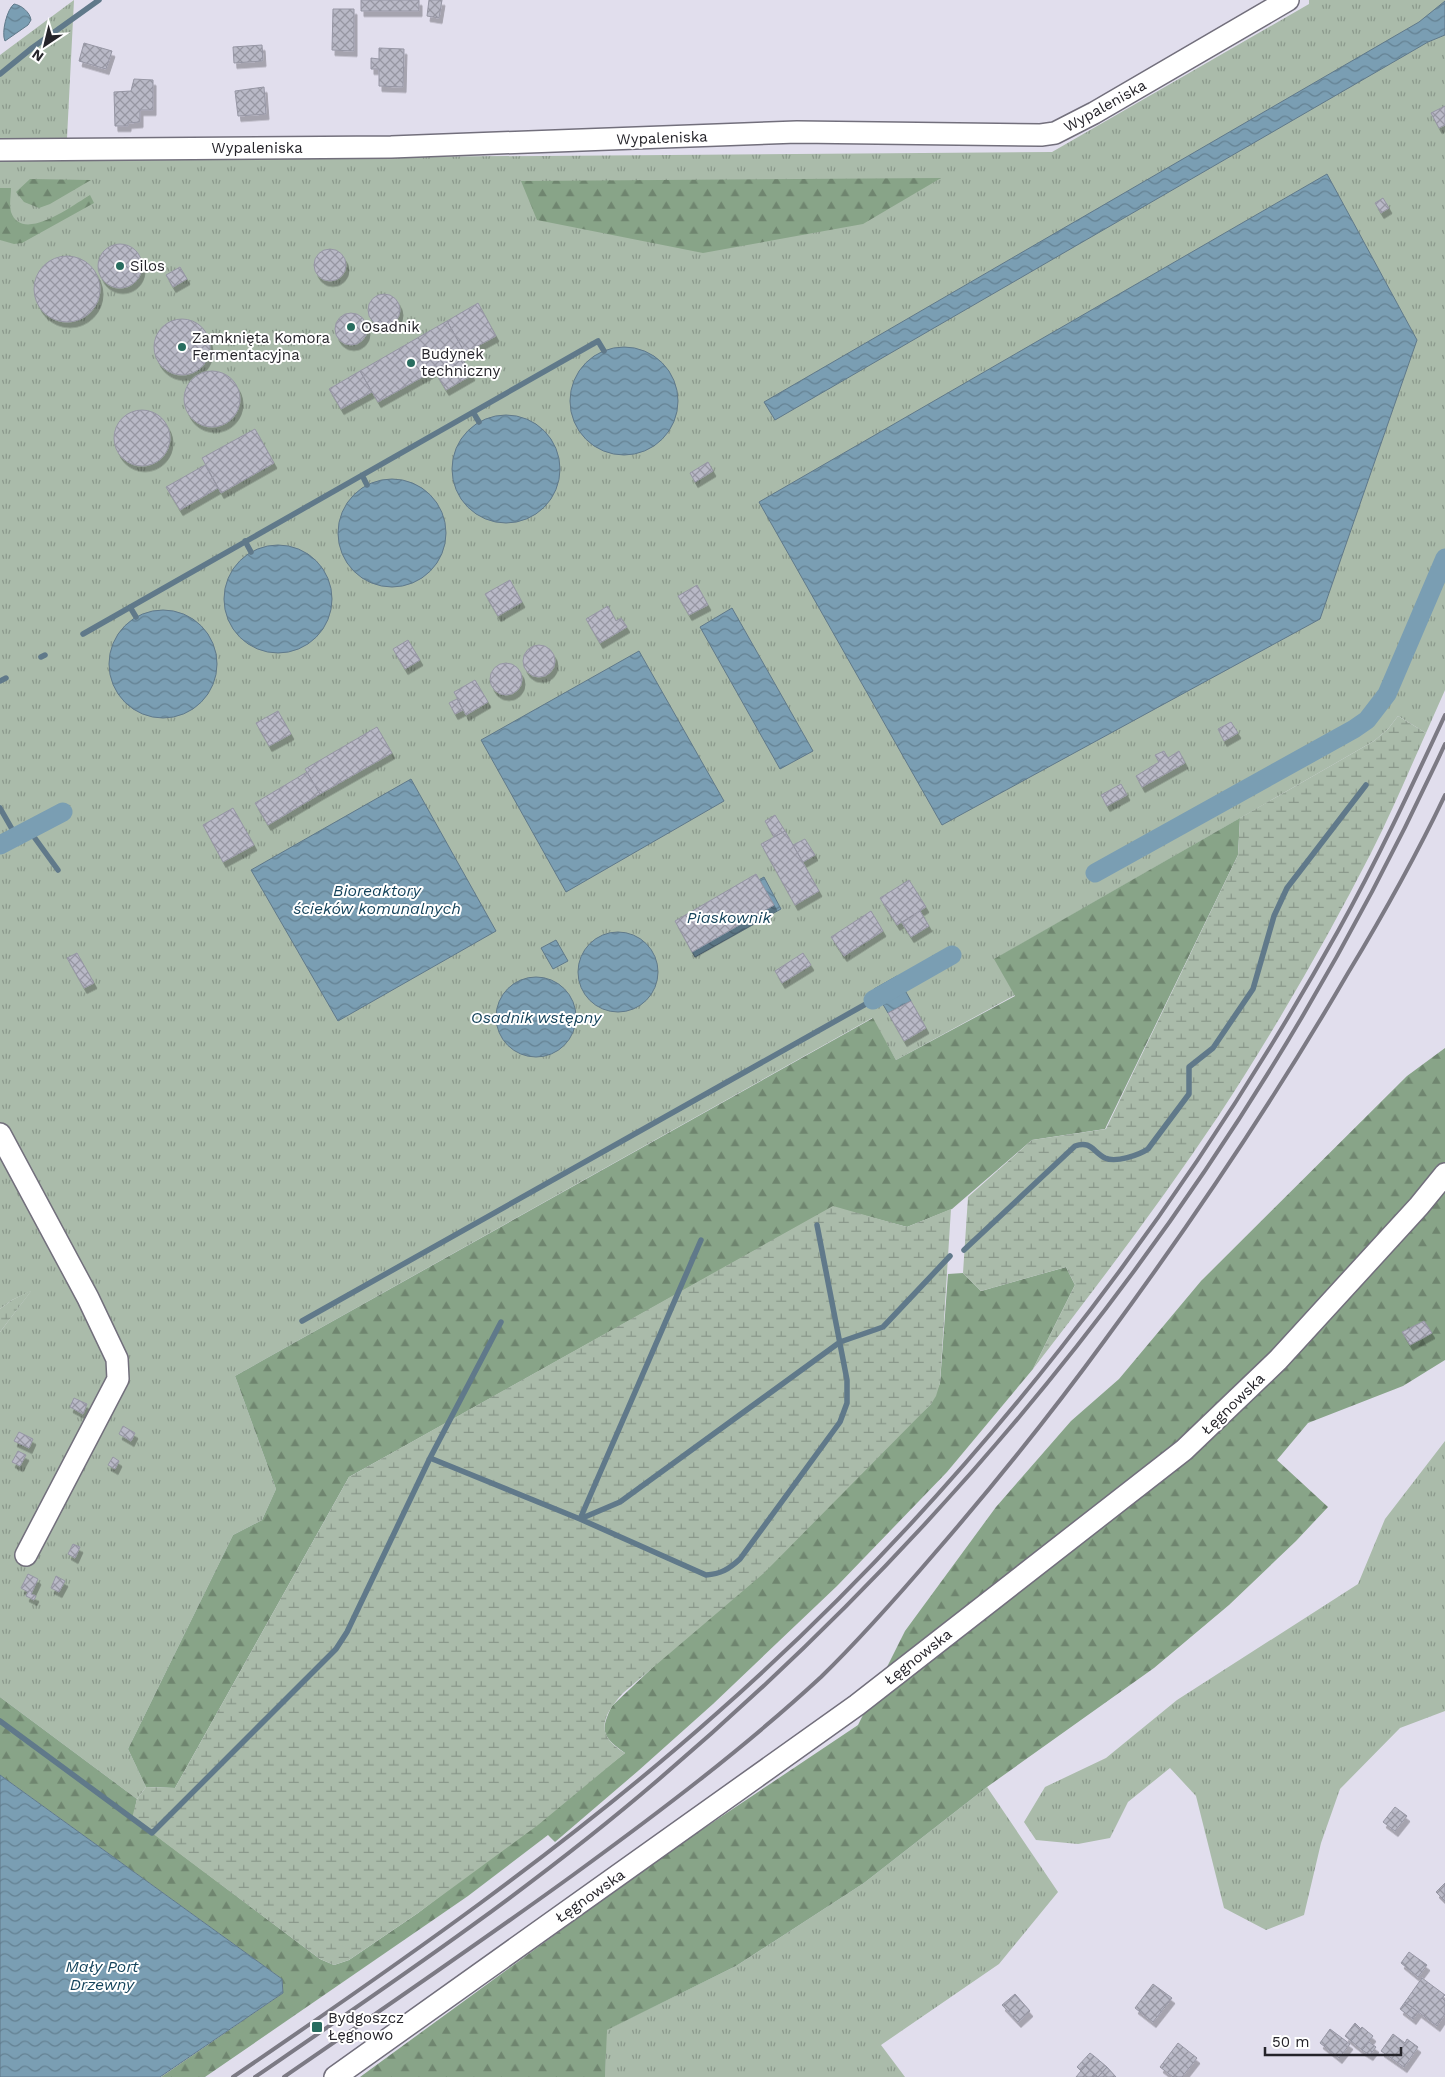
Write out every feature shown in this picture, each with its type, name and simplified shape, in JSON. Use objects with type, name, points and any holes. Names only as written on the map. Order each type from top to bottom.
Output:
[{"type":"street","name":"Wypaleniska","points":[[0,150],[392,147],[798,132],[1041,135],[1055,133],[1094,113],[1288,0]]},
{"type":"street","points":[[0,1134],[88,1298],[118,1359],[118,1379],[26,1555]]},
{"type":"street","name":"Łęgnowska","points":[[335,2077],[857,1705],[1184,1450],[1278,1360],[1445,1174]]},
{"type":"green space","points":[[74,0],[67,138],[0,140],[0,55]]},
{"type":"green space","points":[[1309,0],[1445,0],[1445,690],[1426,733],[1398,716],[1388,729],[1374,741],[995,959],[1015,995],[896,1060],[872,1018],[235,1376],[276,1489],[262,1520],[233,1535],[128,1749],[146,1787],[137,1799],[0,1697],[0,1332],[31,1291],[12,1300],[0,1309],[0,160],[1052,152],[1309,4]]},
{"type":"green space","points":[[941,178],[863,224],[703,253],[537,220],[521,181]]},
{"type":"green space","points":[[30,179],[91,180],[50,204],[39,208],[24,202],[16,192]]},
{"type":"green space","points":[[0,188],[11,188],[11,212],[17,221],[26,224],[48,219],[90,195],[94,203],[22,243],[14,244],[0,240]]},
{"type":"green space","points":[[1398,716],[1426,733],[1354,887],[1279,1019],[1219,1115],[1128,1244],[1033,1369],[1075,1285],[1066,1267],[981,1291],[963,1273],[968,1197],[1032,1140],[1106,1129],[1238,855],[1240,818],[1374,741],[1388,729]]},
{"type":"green space","points":[[1240,818],[1238,855],[1105,1129],[1032,1140],[952,1209],[907,1227],[833,1207],[349,1477],[175,1788],[146,1787],[128,1749],[233,1535],[262,1520],[276,1489],[235,1376],[873,1018],[896,1060],[1015,996],[994,959]]},
{"type":"green space","points":[[1445,1048],[1445,1360],[1403,1386],[1308,1423],[1277,1460],[1328,1507],[1296,1541],[1229,1605],[1154,1668],[987,1787],[864,1883],[736,1966],[607,2030],[605,2077],[360,2077],[664,1855],[858,1725],[905,1631],[996,1507],[1071,1421],[1119,1379],[1201,1281],[1407,1076]]},
{"type":"green space","points":[[833,1206],[907,1227],[951,1209],[940,1383],[936,1396],[931,1404],[764,1573],[616,1701],[606,1717],[605,1732],[615,1746],[625,1753],[538,1825],[418,1913],[349,1960],[334,1965],[320,1959],[132,1818],[137,1799],[146,1787],[175,1788],[349,1477]]},
{"type":"green space","points":[[1066,1267],[1075,1285],[1033,1369],[947,1472],[837,1586],[713,1704],[555,1842],[548,1835],[468,1896],[205,2077],[161,2077],[283,1993],[282,1979],[0,1775],[0,1697],[137,1799],[133,1818],[320,1959],[334,1965],[349,1960],[418,1913],[625,1753],[612,1743],[605,1733],[605,1722],[612,1706],[931,1404],[940,1383],[948,1274],[963,1273],[981,1291]]},
{"type":"green space","points":[[32,1290],[0,1332],[0,1309],[12,1300]]},
{"type":"green space","points":[[1445,1441],[1445,1711],[1400,1728],[1340,1789],[1321,1843],[1304,1915],[1266,1930],[1224,1908],[1196,1796],[1170,1768],[1128,1802],[1110,1838],[1078,1844],[1036,1840],[1024,1822],[1045,1787],[1106,1758],[1177,1700],[1358,1584],[1385,1519]]},
{"type":"green space","points":[[987,1787],[1058,1892],[999,1964],[881,2045],[905,2077],[605,2077],[606,2030],[736,1966],[864,1883]]},
{"type":"water","points":[[1445,1],[1445,35],[1428,42],[775,420],[764,402],[1419,22]]},
{"type":"water","points":[[14,4],[25,9],[31,20],[28,25],[5,41],[5,21]]},
{"type":"water","points":[[1327,174],[1417,340],[1320,619],[942,825],[759,502]]},
{"type":"water","points":[[624,347],[645,351],[662,363],[674,380],[678,401],[674,422],[662,439],[645,451],[624,455],[603,451],[586,439],[574,422],[570,401],[574,380],[586,363],[603,351]]},
{"type":"water","points":[[506,415],[527,419],[544,431],[556,448],[560,469],[556,490],[544,507],[527,519],[506,523],[485,519],[468,507],[456,490],[452,469],[456,448],[468,431],[485,419]]},
{"type":"water","points":[[392,479],[413,483],[430,495],[442,512],[446,533],[442,554],[430,571],[413,583],[392,587],[371,583],[354,571],[342,554],[338,533],[342,512],[354,495],[371,483]]},
{"type":"water","points":[[278,545],[299,549],[316,561],[328,578],[332,599],[328,620],[316,637],[299,649],[278,653],[257,649],[240,637],[228,620],[224,599],[228,578],[240,561],[257,549]]},
{"type":"water","points":[[732,608],[813,751],[780,769],[700,627]]},
{"type":"water","points":[[163,610],[184,614],[201,626],[213,643],[217,664],[213,685],[201,702],[184,714],[163,718],[142,714],[125,702],[113,685],[109,664],[113,643],[125,626],[142,614]]},
{"type":"water","points":[[639,651],[724,801],[566,892],[481,740]]},
{"type":"water","name":"Bioreaktory ścieków komunalnych","points":[[411,779],[496,931],[338,1021],[251,870]]},
{"type":"water","name":"Piaskownik","points":[[764,877],[781,909],[695,957],[678,925]]},
{"type":"water","name":"Osadnik wstępny","points":[[618,932],[633,935],[646,944],[655,957],[658,972],[655,987],[646,1000],[633,1009],[618,1012],[603,1009],[590,1000],[581,987],[578,972],[581,957],[590,944],[603,935]]},
{"type":"water","points":[[556,940],[568,961],[553,969],[541,948]]},
{"type":"water","points":[[897,976],[911,1001],[888,1013],[874,989]]},
{"type":"water","name":"Osadnik wstępny","points":[[536,977],[551,980],[564,989],[573,1002],[576,1017],[573,1032],[564,1045],[551,1054],[536,1057],[521,1054],[508,1045],[499,1032],[496,1017],[499,1002],[508,989],[521,980]]},
{"type":"water","name":"Mały Port Drzewny","points":[[0,1775],[282,1979],[283,1993],[160,2077],[0,2077]]},
{"type":"building","points":[[361,0],[419,0],[419,11],[361,11]]},
{"type":"building","points":[[429,0],[442,0],[439,18],[427,16]]},
{"type":"building","points":[[333,9],[354,9],[354,51],[332,50]]},
{"type":"building","points":[[84,43],[112,51],[106,69],[79,61]]},
{"type":"building","points":[[262,45],[263,61],[234,63],[233,47]]},
{"type":"building","points":[[379,48],[404,49],[403,87],[379,86],[379,69],[371,69],[371,58],[379,59]]},
{"type":"building","points":[[134,79],[153,80],[153,110],[140,110],[140,122],[128,123],[128,126],[115,126],[114,92],[131,91]]},
{"type":"building","points":[[264,87],[266,114],[238,116],[235,91]]},
{"type":"building","points":[[1445,106],[1445,125],[1439,128],[1431,113]]},
{"type":"building","points":[[1383,198],[1389,208],[1381,213],[1375,203]]},
{"type":"building","name":"Silos","points":[[120,244],[132,248],[138,254],[142,266],[138,278],[132,284],[120,288],[108,284],[102,278],[98,266],[102,254],[108,248]]},
{"type":"building","points":[[330,249],[341,254],[346,265],[341,276],[330,281],[319,276],[314,265],[319,254]]},
{"type":"building","points":[[60,256],[74,256],[86,261],[95,270],[100,282],[98,302],[91,313],[74,322],[60,322],[48,317],[39,308],[34,296],[34,282],[39,270],[48,261]]},
{"type":"building","points":[[180,267],[187,279],[173,287],[166,275]]},
{"type":"building","name":"Osadnik","points":[[384,294],[395,299],[400,310],[395,321],[384,326],[373,321],[368,310],[373,299]]},
{"type":"building","name":"Budynek techniczny","points":[[478,303],[496,336],[465,353],[447,321]]},
{"type":"building","name":"Osadnik","points":[[351,313],[362,318],[367,329],[362,340],[351,345],[340,340],[335,329],[340,318]]},
{"type":"building","name":"Zamknięta Komora Fermentacyjna","points":[[182,319],[202,327],[210,347],[202,367],[182,375],[162,367],[154,347],[162,327]]},
{"type":"building","name":"Budynek techniczny","points":[[447,321],[465,353],[378,402],[360,371]]},
{"type":"building","points":[[460,355],[472,375],[446,390],[434,370]]},
{"type":"building","name":"Zamknięta Komora Fermentacyjna","points":[[212,371],[227,376],[235,384],[240,399],[235,414],[227,422],[212,427],[197,422],[189,414],[184,399],[189,384],[197,376]]},
{"type":"building","points":[[360,371],[372,392],[341,409],[329,389]]},
{"type":"building","points":[[142,410],[157,415],[165,423],[170,438],[165,453],[157,461],[142,466],[127,461],[119,453],[114,438],[119,423],[127,415]]},
{"type":"building","points":[[255,429],[274,463],[221,493],[202,458]]},
{"type":"building","points":[[708,462],[713,471],[695,482],[690,473]]},
{"type":"building","points":[[205,465],[218,488],[180,510],[166,487]]},
{"type":"building","points":[[510,580],[522,602],[498,616],[485,594]]},
{"type":"building","points":[[697,585],[708,605],[689,615],[678,596]]},
{"type":"building","points":[[608,606],[616,621],[621,618],[627,627],[600,643],[586,619]]},
{"type":"building","points":[[408,640],[420,660],[405,669],[393,649]]},
{"type":"building","points":[[539,645],[550,650],[555,661],[550,672],[539,677],[528,672],[523,661],[528,650]]},
{"type":"building","points":[[506,663],[517,668],[522,679],[517,690],[506,695],[495,690],[490,679],[495,668]]},
{"type":"building","points":[[475,680],[488,702],[466,715],[454,692]]},
{"type":"building","points":[[457,699],[463,710],[455,714],[449,703]]},
{"type":"building","points":[[278,711],[291,734],[269,746],[256,723]]},
{"type":"building","points":[[1231,722],[1238,733],[1224,741],[1218,729]]},
{"type":"building","points":[[377,727],[392,753],[320,794],[305,769]]},
{"type":"building","points":[[1164,751],[1168,758],[1179,751],[1185,763],[1142,787],[1136,776],[1159,762],[1155,755]]},
{"type":"building","points":[[307,772],[320,794],[268,825],[255,803]]},
{"type":"building","points":[[1121,784],[1127,795],[1107,806],[1101,795]]},
{"type":"building","points":[[233,808],[254,845],[223,862],[203,825]]},
{"type":"building","points":[[775,815],[785,831],[774,837],[765,821]]},
{"type":"building","points":[[785,831],[819,891],[795,905],[761,844]]},
{"type":"building","points":[[805,839],[815,855],[803,862],[793,845]]},
{"type":"building","name":"Piaskownik","points":[[756,874],[774,905],[692,952],[675,921]]},
{"type":"building","points":[[909,880],[926,907],[897,925],[880,898]]},
{"type":"building","points":[[871,911],[883,931],[844,956],[831,937]]},
{"type":"building","points":[[920,911],[929,926],[911,937],[902,923]]},
{"type":"building","points":[[77,953],[94,983],[84,988],[67,958]]},
{"type":"building","points":[[803,953],[811,965],[782,983],[775,971]]},
{"type":"building","points":[[911,1001],[926,1028],[904,1041],[888,1013]]},
{"type":"building","points":[[1424,1321],[1432,1333],[1410,1345],[1402,1332]]},
{"type":"building","points":[[74,1398],[87,1404],[83,1414],[70,1407]]},
{"type":"building","points":[[123,1426],[135,1433],[131,1441],[119,1434]]},
{"type":"building","points":[[19,1432],[33,1439],[29,1448],[14,1441]]},
{"type":"building","points":[[18,1451],[26,1455],[20,1466],[12,1462]]},
{"type":"building","points":[[113,1457],[119,1461],[115,1469],[108,1465]]},
{"type":"building","points":[[73,1544],[80,1547],[75,1558],[68,1554]]},
{"type":"building","points":[[28,1574],[38,1579],[31,1594],[36,1596],[34,1600],[26,1596],[28,1592],[21,1588]]},
{"type":"building","points":[[56,1576],[65,1581],[59,1592],[51,1588]]},
{"type":"building","points":[[1395,1807],[1407,1816],[1395,1831],[1383,1822]]},
{"type":"building","points":[[1445,1883],[1445,1901],[1436,1892]]},
{"type":"building","points":[[1409,1952],[1427,1965],[1418,1977],[1401,1963]]},
{"type":"building","points":[[1422,1978],[1445,1995],[1442,1998],[1445,2001],[1445,2014],[1437,2026],[1405,2002]]},
{"type":"building","points":[[1153,1984],[1172,1998],[1153,2022],[1135,2008]]},
{"type":"building","points":[[1015,1994],[1030,2011],[1018,2022],[1002,2005]]},
{"type":"building","points":[[1405,2002],[1418,2012],[1413,2019],[1400,2009]]},
{"type":"building","points":[[1355,2023],[1361,2029],[1351,2041],[1345,2036]]},
{"type":"building","points":[[1362,2027],[1373,2036],[1362,2050],[1351,2041]]},
{"type":"building","points":[[1330,2029],[1350,2044],[1339,2058],[1320,2043]]},
{"type":"building","points":[[1393,2034],[1405,2043],[1407,2039],[1418,2047],[1404,2067],[1381,2051]]},
{"type":"building","points":[[1369,2042],[1376,2047],[1370,2055],[1362,2050]]},
{"type":"building","points":[[1178,2043],[1197,2058],[1182,2077],[1173,2077],[1160,2067]]},
{"type":"building","points":[[1090,2053],[1094,2056],[1081,2071],[1077,2067]]},
{"type":"building","points":[[1094,2056],[1107,2067],[1098,2077],[1085,2066]]},
{"type":"building","points":[[1085,2066],[1094,2074],[1092,2077],[1076,2077]]},
{"type":"building","points":[[1107,2067],[1116,2077],[1098,2077]]},
{"type":"waterway","points":[[0,74],[32,48],[99,0]]},
{"type":"waterway","points":[[83,634],[598,341],[604,351]]},
{"type":"waterway","points":[[473,412],[479,422]]},
{"type":"waterway","points":[[362,475],[367,485]]},
{"type":"waterway","points":[[245,541],[251,552]]},
{"type":"waterway","points":[[1095,873],[1367,720],[1387,694],[1445,558]]},
{"type":"waterway","points":[[130,607],[136,617]]},
{"type":"waterway","points":[[41,657],[45,655]]},
{"type":"waterway","points":[[0,681],[6,678]]},
{"type":"waterway","points":[[964,1250],[1075,1146],[1085,1144],[1101,1156],[1115,1160],[1133,1156],[1148,1149],[1189,1094],[1189,1067],[1213,1048],[1253,989],[1274,916],[1287,888],[1366,785]]},
{"type":"waterway","points":[[0,808],[16,836]]},
{"type":"waterway","points":[[0,845],[63,812]]},
{"type":"waterway","points":[[29,830],[58,870]]},
{"type":"waterway","points":[[873,1000],[952,955]]},
{"type":"waterway","points":[[302,1321],[873,1000]]},
{"type":"waterway","points":[[701,1240],[580,1519],[706,1575],[724,1570],[740,1559],[840,1422],[847,1403],[847,1380],[817,1225]]},
{"type":"waterway","points":[[0,1721],[152,1833],[336,1649],[347,1632],[430,1458],[580,1519],[620,1502],[840,1342],[883,1327],[950,1256]]},
{"type":"waterway","points":[[430,1458],[501,1322]]},
{"type":"railway","points":[[233,2077],[358,1991],[480,1903],[541,1858],[659,1763],[716,1714],[808,1629],[896,1539],[980,1446],[1060,1349],[1136,1249],[1207,1145],[1275,1039],[1338,931],[1366,878],[1445,715]]},
{"type":"railway","points":[[255,2077],[511,1897],[658,1780],[781,1670],[897,1554],[1006,1432],[1108,1306],[1203,1173],[1291,1036],[1372,892],[1445,744]]},
{"type":"railway","points":[[284,2077],[573,1875],[668,1804],[731,1755],[791,1704],[821,1677],[879,1617],[978,1502],[1043,1422],[1085,1368],[1201,1206],[1262,1114],[1320,1020],[1399,885],[1445,795]]},
{"type":"place","name":"Silos","points":[[120,266]]},
{"type":"place","name":"Osadnik","points":[[351,327]]},
{"type":"place","name":"Zamknięta Komora Fermentacyjna","points":[[182,347]]},
{"type":"place","name":"Budynek techniczny","points":[[411,363]]},
{"type":"place","name":"Bydgoszcz Łęgnowo","points":[[317,2027]]}]
